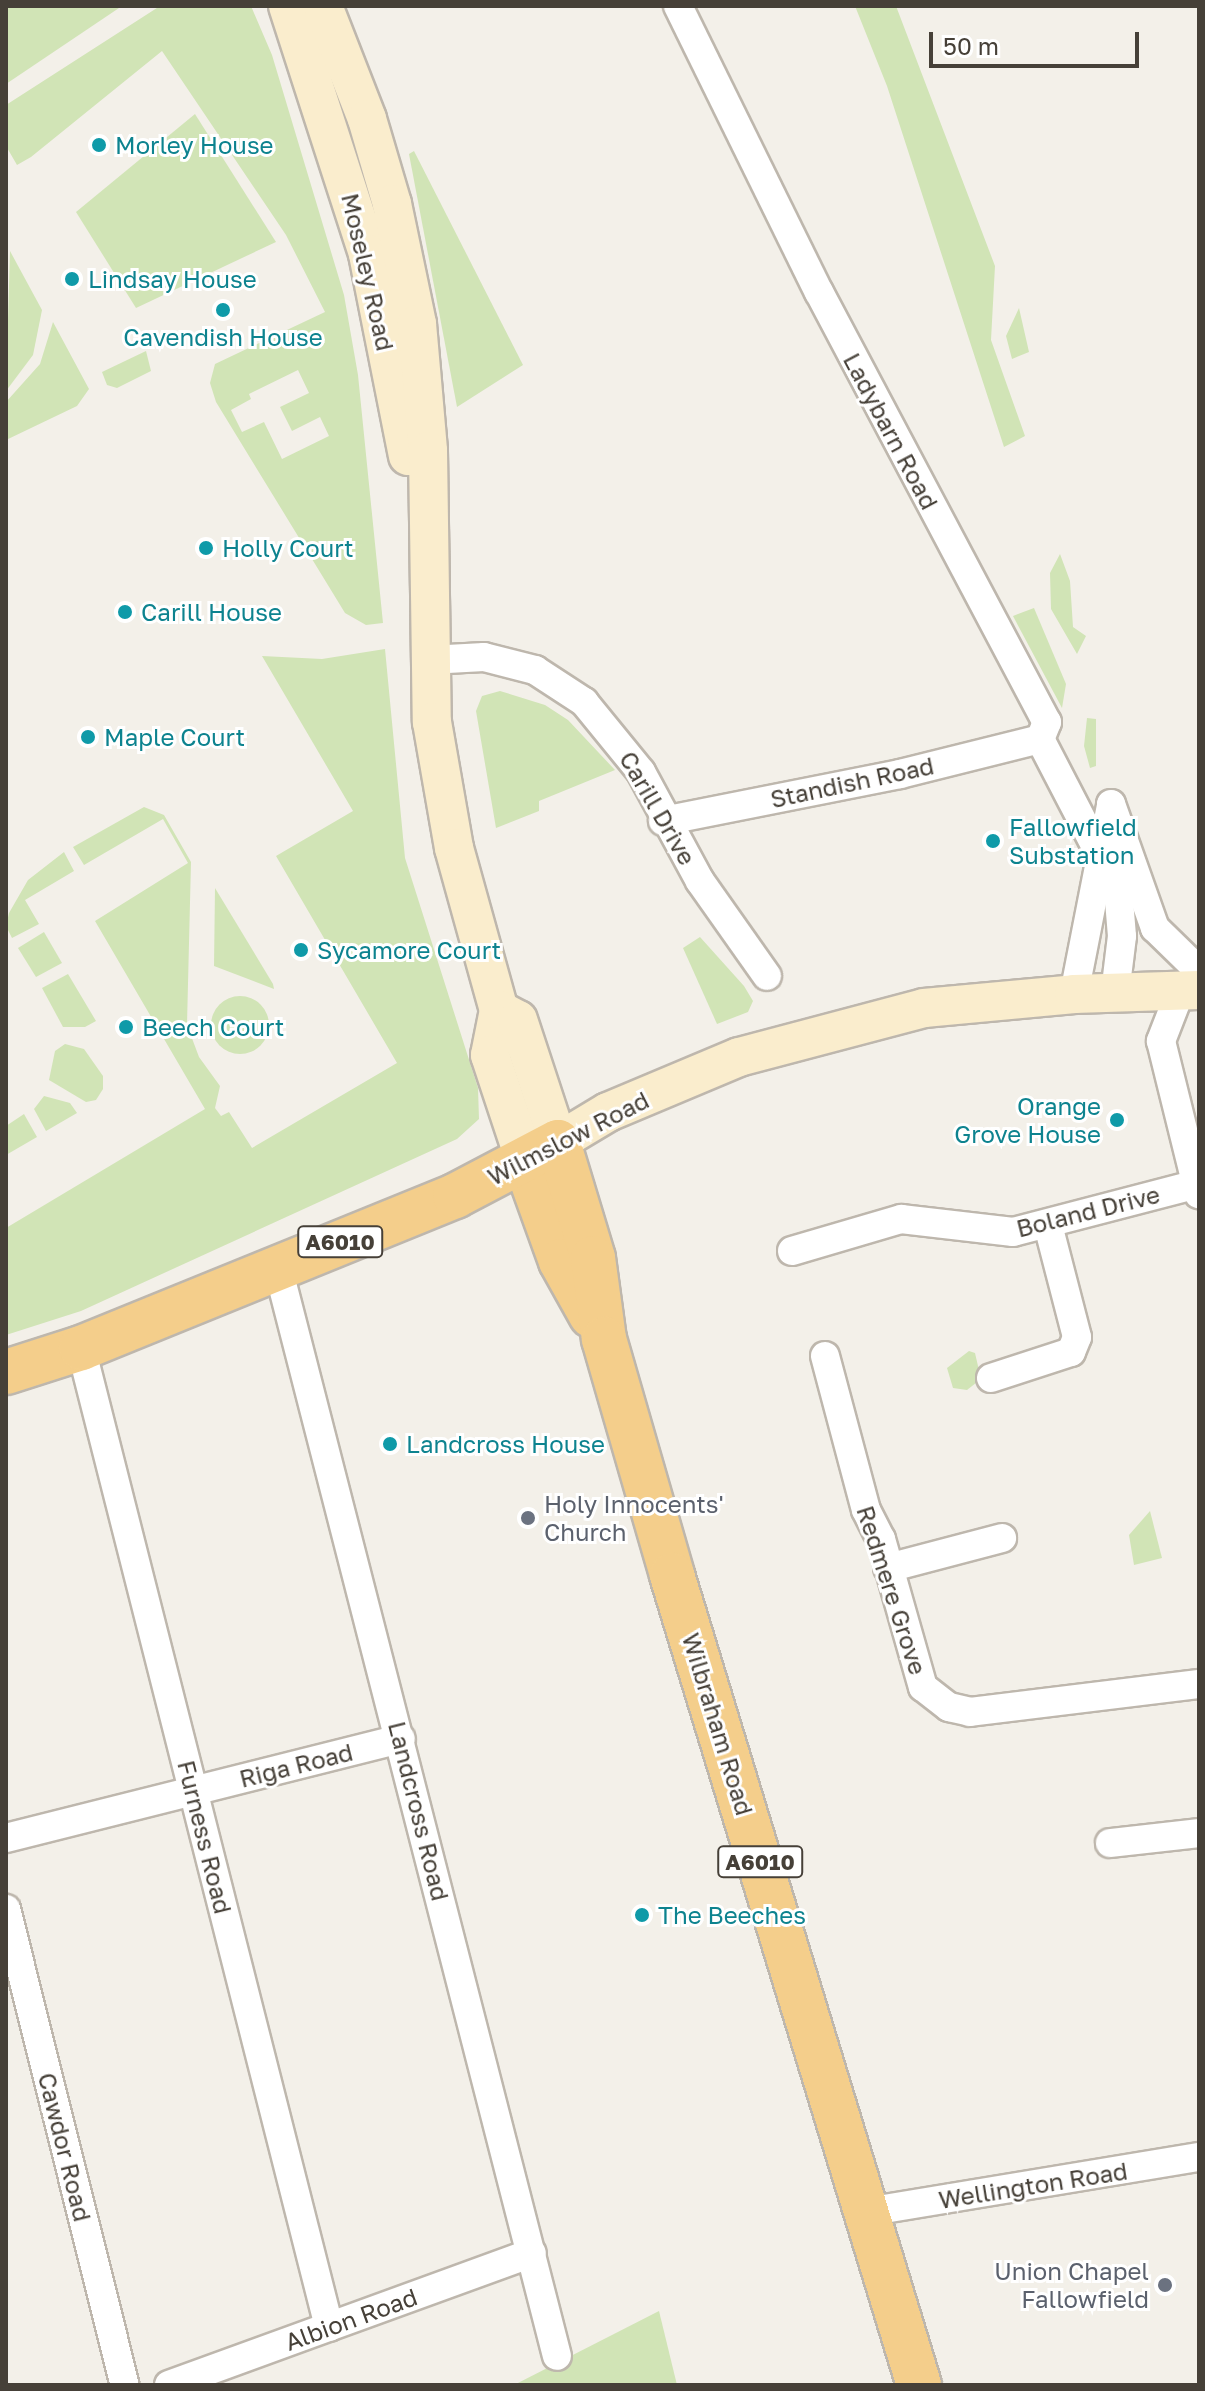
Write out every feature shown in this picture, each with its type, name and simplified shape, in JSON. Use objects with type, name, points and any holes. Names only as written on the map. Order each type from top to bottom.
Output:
[{"type":"highway","name":"Wilmslow Road","points":[[6,1372],[81,1348],[278,1268],[542,1152]]},
{"type":"highway","name":"Wilbraham Road","points":[[542,1152],[561,1261],[604,1339],[919,2385]]},
{"type":"main road","name":"Moseley Road","points":[[288,6],[368,254],[427,544]]},
{"type":"main road","name":"Moseley Road","points":[[323,6],[367,119],[408,274],[422,363],[432,722],[454,848],[499,1010],[518,1020],[542,1152]]},
{"type":"main road","name":"Wilmslow Road","points":[[542,1152],[608,1112],[739,1057],[805,1036],[924,1008],[1193,984]]},
{"type":"street","name":"Ladybarn Road","points":[[678,6],[819,292],[1047,722],[1040,739],[1098,851]]},
{"type":"street","name":"Carill Drive","points":[[429,660],[484,657],[535,670],[561,685],[612,731],[641,772],[663,821],[712,901],[767,976]]},
{"type":"street","name":"Standish Road","points":[[663,821],[900,774],[1040,739]]},
{"type":"street","points":[[1074,994],[1098,851],[1111,804]]},
{"type":"street","points":[[1111,804],[1155,928],[1193,984],[1161,1041],[1198,1189]]},
{"type":"street","points":[[1111,804],[1122,936],[1115,993]]},
{"type":"street","name":"Boland Drive","points":[[792,1251],[901,1219],[940,1220],[979,1231],[1048,1225],[1198,1189]]},
{"type":"street","points":[[991,1378],[1071,1352],[1077,1337],[1048,1225]]},
{"type":"street","name":"Landcross Road","points":[[278,1268],[557,2356]]},
{"type":"street","name":"Furness Road","points":[[81,1348],[329,2327]]},
{"type":"street","name":"Redmere Grove","points":[[825,1356],[866,1510],[888,1568],[923,1687],[949,1707],[994,1711],[1199,1684]]},
{"type":"street","points":[[888,1568],[1002,1538]]},
{"type":"street","name":"Riga Road","points":[[6,1838],[401,1739]]},
{"type":"street","points":[[1110,1843],[1199,1833]]},
{"type":"street","name":"Cawdor Road","points":[[6,1909],[125,2385]]},
{"type":"street","name":"Wellington Road","points":[[866,2212],[1199,2157]]},
{"type":"street","name":"Albion Road","points":[[169,2385],[532,2253]]},
{"type":"green space","points":[[6,6],[122,6],[6,84]]},
{"type":"green space","points":[[160,6],[251,6],[272,55],[344,295],[358,375],[383,623],[366,625],[345,613],[216,402],[210,383],[215,364],[325,312],[286,235],[162,51],[17,165],[6,146],[6,105]],"holes":[[[298,370],[309,393],[280,407],[292,431],[320,417],[329,436],[282,459],[264,422],[242,432],[231,410],[251,399],[249,394]]]},
{"type":"green space","points":[[855,6],[896,6],[995,266],[991,340],[1025,436],[1004,447],[887,86]]},
{"type":"green space","points":[[195,114],[276,242],[136,308],[76,212]]},
{"type":"green space","points":[[414,151],[523,365],[457,407],[409,154]]},
{"type":"green space","points":[[10,251],[42,310],[33,355],[6,391]]},
{"type":"green space","points":[[1019,308],[1029,352],[1012,359],[1006,336]]},
{"type":"green space","points":[[53,322],[89,389],[77,406],[6,440],[6,402],[40,364]]},
{"type":"green space","points":[[146,351],[151,371],[117,388],[107,385],[102,372]]},
{"type":"green space","points":[[1060,554],[1070,581],[1073,627],[1086,636],[1077,654],[1051,609],[1050,573]]},
{"type":"green space","points":[[1034,608],[1066,684],[1062,708],[1013,616]]},
{"type":"green space","points":[[385,649],[405,858],[478,1088],[479,1119],[457,1139],[81,1311],[6,1335],[6,1228],[205,1109],[95,921],[188,863],[163,819],[84,865],[73,847],[144,807],[164,815],[191,862],[187,1025],[199,1057],[220,1086],[215,1108],[221,1116],[229,1112],[252,1148],[397,1063],[276,856],[353,811],[262,656],[322,659]]},
{"type":"green space","points":[[500,691],[545,705],[568,720],[615,770],[539,801],[539,811],[496,828],[476,711],[482,696]]},
{"type":"green space","points":[[1087,718],[1096,719],[1096,766],[1090,768],[1084,746]]},
{"type":"green space","points":[[64,852],[74,871],[25,900],[39,924],[12,938],[6,926],[9,913],[28,880]]},
{"type":"green space","points":[[215,888],[273,984],[274,989],[214,966]]},
{"type":"green space","points":[[44,932],[62,963],[36,977],[18,948]]},
{"type":"green space","points":[[700,937],[744,986],[753,1001],[748,1012],[717,1024],[683,948]]},
{"type":"green space","points":[[68,974],[96,1021],[85,1027],[63,1027],[42,988]]},
{"type":"green space","points":[[240,996],[261,1004],[269,1025],[261,1046],[240,1054],[219,1046],[211,1025],[219,1004]]},
{"type":"green space","points":[[65,1044],[84,1049],[103,1076],[103,1089],[96,1100],[86,1102],[49,1080],[55,1051]]},
{"type":"green space","points":[[44,1096],[70,1103],[77,1113],[46,1131],[34,1109]]},
{"type":"green space","points":[[24,1114],[37,1137],[6,1155],[6,1126]]},
{"type":"green space","points":[[969,1351],[975,1353],[981,1379],[967,1390],[953,1388],[947,1368]]},
{"type":"green space","points":[[1150,1511],[1162,1558],[1134,1565],[1129,1535]]},
{"type":"green space","points":[[659,2311],[677,2385],[514,2385]]},
{"type":"place","name":"Morley House","points":[[99,145]]},
{"type":"place","name":"Lindsay House","points":[[72,279]]},
{"type":"place","name":"Cavendish House","points":[[223,310]]},
{"type":"place","name":"Holly Court","points":[[206,548]]},
{"type":"place","name":"Carill House","points":[[125,612]]},
{"type":"place","name":"Maple Court","points":[[88,737]]},
{"type":"place","name":"Fallowfield Substation","points":[[993,841]]},
{"type":"place","name":"Sycamore Court","points":[[301,950]]},
{"type":"place","name":"Beech Court","points":[[126,1027]]},
{"type":"place","name":"Orange Grove House","points":[[1117,1120]]},
{"type":"place","name":"Landcross House","points":[[390,1444]]},
{"type":"place","name":"Holy Innocents' Church","points":[[528,1518]]},
{"type":"place","name":"The Beeches","points":[[642,1915]]},
{"type":"place","name":"Union Chapel Fallowfield","points":[[1165,2285]]}]
